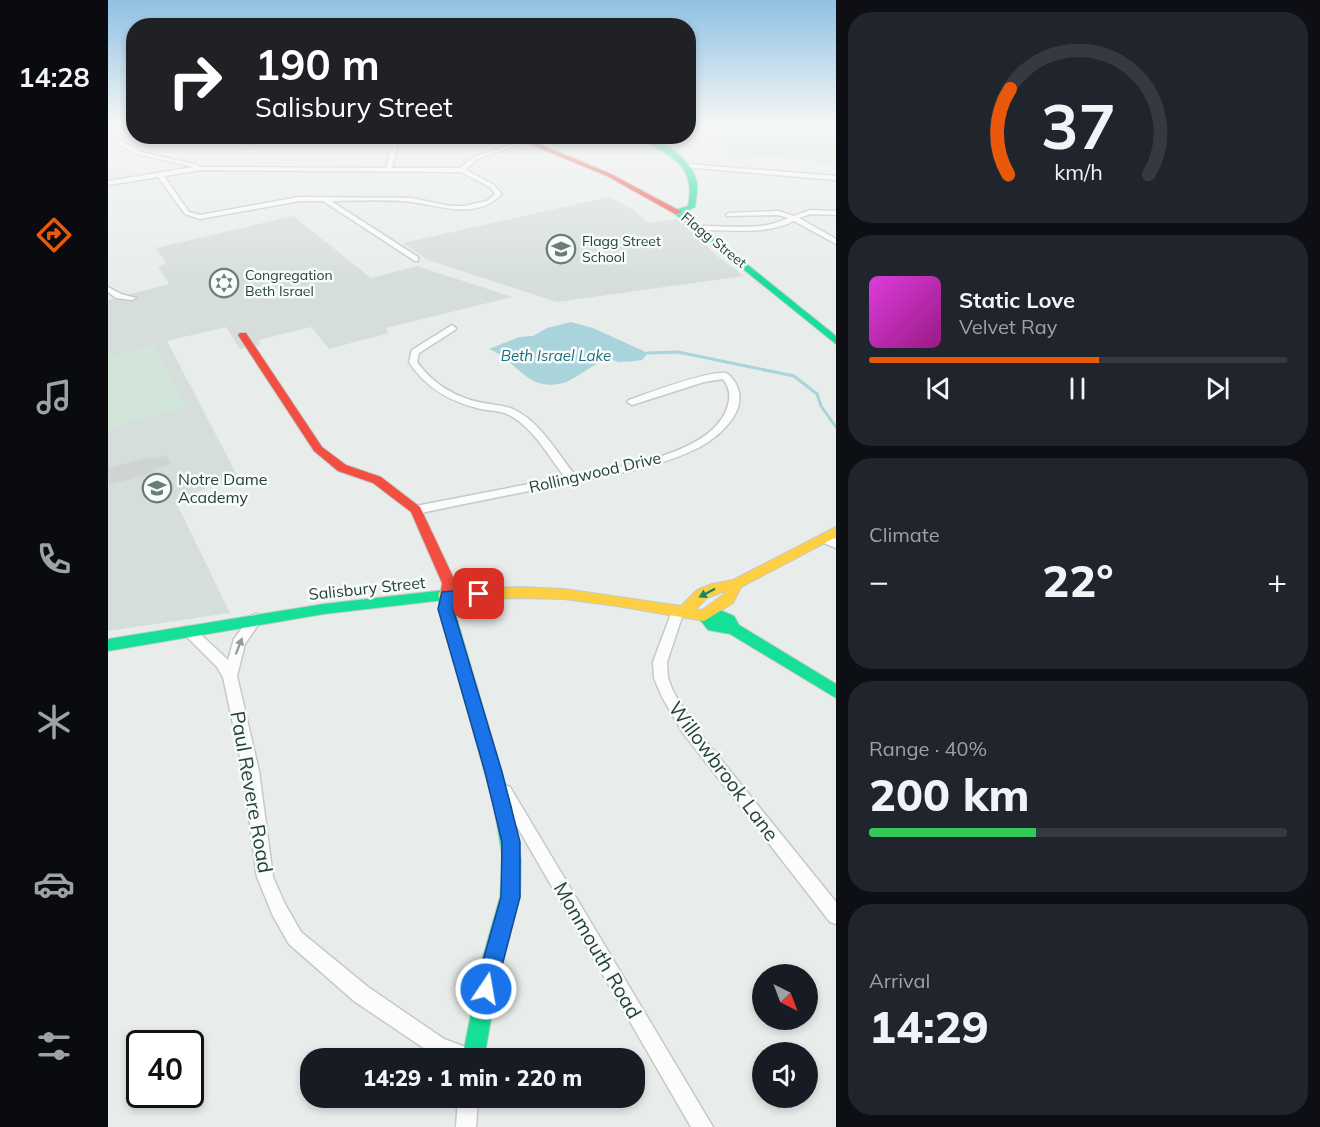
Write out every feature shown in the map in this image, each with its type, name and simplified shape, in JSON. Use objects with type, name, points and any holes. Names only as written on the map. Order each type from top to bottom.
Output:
[{"type":"street","points":[[108,183],[151,176]]},
{"type":"street","points":[[161,176],[185,211],[195,217],[211,216],[287,200],[411,200],[460,209],[484,204],[498,196],[495,188],[472,176]]},
{"type":"street","points":[[610,176],[678,212]]},
{"type":"street","name":"Flagg Street","points":[[678,212],[691,207],[697,186],[694,176]]},
{"type":"street","points":[[806,176],[836,178]]},
{"type":"street","points":[[324,200],[415,258]]},
{"type":"street","name":"Flagg Street","points":[[678,212],[836,341]]},
{"type":"street","points":[[699,228],[755,229],[788,222],[810,212],[836,213]]},
{"type":"street","points":[[729,215],[778,213],[794,218],[836,242]]},
{"type":"street","points":[[108,289],[118,296],[132,298]]},
{"type":"street","points":[[452,328],[415,352],[413,362],[423,376],[449,395],[479,406],[511,412],[523,420],[572,479]]},
{"type":"street","points":[[243,335],[318,449],[342,468],[377,480],[416,510],[449,583],[446,609],[508,824],[512,878],[506,919],[491,963],[474,1048]]},
{"type":"street","name":"Rollingwood Drive","points":[[416,510],[633,467],[662,458],[717,432],[728,421],[735,398],[733,387],[725,376],[703,379],[632,402]]},
{"type":"street","points":[[681,612],[702,594],[712,589],[736,584],[829,541],[836,531]]},
{"type":"street","points":[[704,616],[728,599],[736,584]]},
{"type":"street","name":"Salisbury Street","points":[[108,645],[350,605],[447,596],[543,593],[601,598],[704,616],[714,613],[729,620],[733,629],[836,692]]},
{"type":"street","name":"Willowbrook Lane","points":[[681,612],[664,648],[660,670],[673,705],[688,729],[836,916]]},
{"type":"street","name":"Paul Revere Road","points":[[230,676],[239,643],[256,619]]},
{"type":"street","name":"Paul Revere Road","points":[[188,631],[222,663],[230,676],[251,771],[266,877],[279,910],[295,938],[370,1000],[443,1048]]},
{"type":"street","name":"Monmouth Road","points":[[494,772],[703,1127]]},
{"type":"street","points":[[466,1127],[467,1108]]},
{"type":"shaded area","name":"Flagg Street School","points":[[608,197],[629,207],[649,223],[679,219],[716,255],[744,276],[557,302],[428,260],[403,243]]},
{"type":"shaded area","points":[[293,216],[371,278],[417,266],[512,297],[386,328],[389,333],[329,349],[311,327],[259,340],[260,345],[240,349],[226,327],[167,341],[238,477],[175,500],[230,613],[108,631],[108,300],[169,284],[158,266],[166,264],[156,248]]},
{"type":"green space","points":[[154,345],[186,406],[108,428],[108,357]]},
{"type":"water","name":"Beth Israel Lake","points":[[571,322],[593,328],[648,353],[642,360],[619,362],[606,360],[569,381],[553,385],[535,382],[489,349],[519,337],[533,336],[547,328]]},
{"type":"building","points":[[167,456],[170,464],[152,469],[154,472],[110,484],[108,469],[148,458],[149,460]]},
{"type":"waterway","points":[[648,353],[678,352],[794,376],[817,394],[821,406],[836,427]]},
{"type":"traffic: fast","points":[[691,176],[694,193],[691,207],[678,212],[836,341]]},
{"type":"traffic: fast","points":[[108,645],[324,609],[445,595]]},
{"type":"traffic: fast","points":[[446,605],[503,807],[512,860],[510,897],[491,963],[475,1048]]},
{"type":"traffic: fast","points":[[733,629],[729,620],[715,613],[704,616],[713,626],[733,629],[836,692]]},
{"type":"traffic: slow","points":[[684,612],[702,594],[712,589],[736,584],[836,531]]},
{"type":"traffic: slow","points":[[445,595],[519,592],[564,594],[617,600],[704,616],[728,599],[736,584]]},
{"type":"traffic: jam","points":[[610,176],[678,212]]},
{"type":"traffic: jam","points":[[243,335],[318,449],[342,468],[377,480],[416,510],[449,583],[446,605]]},
{"type":"place","name":"Flagg Street School","points":[[561,249]]},
{"type":"place","name":"Congregation Beth Israel","points":[[224,283]]},
{"type":"place","name":"Notre Dame Academy","points":[[157,488]]},
{"type":"route","points":[[479,594],[447,596],[446,609],[494,772],[511,842],[510,897],[486,989]]}]
